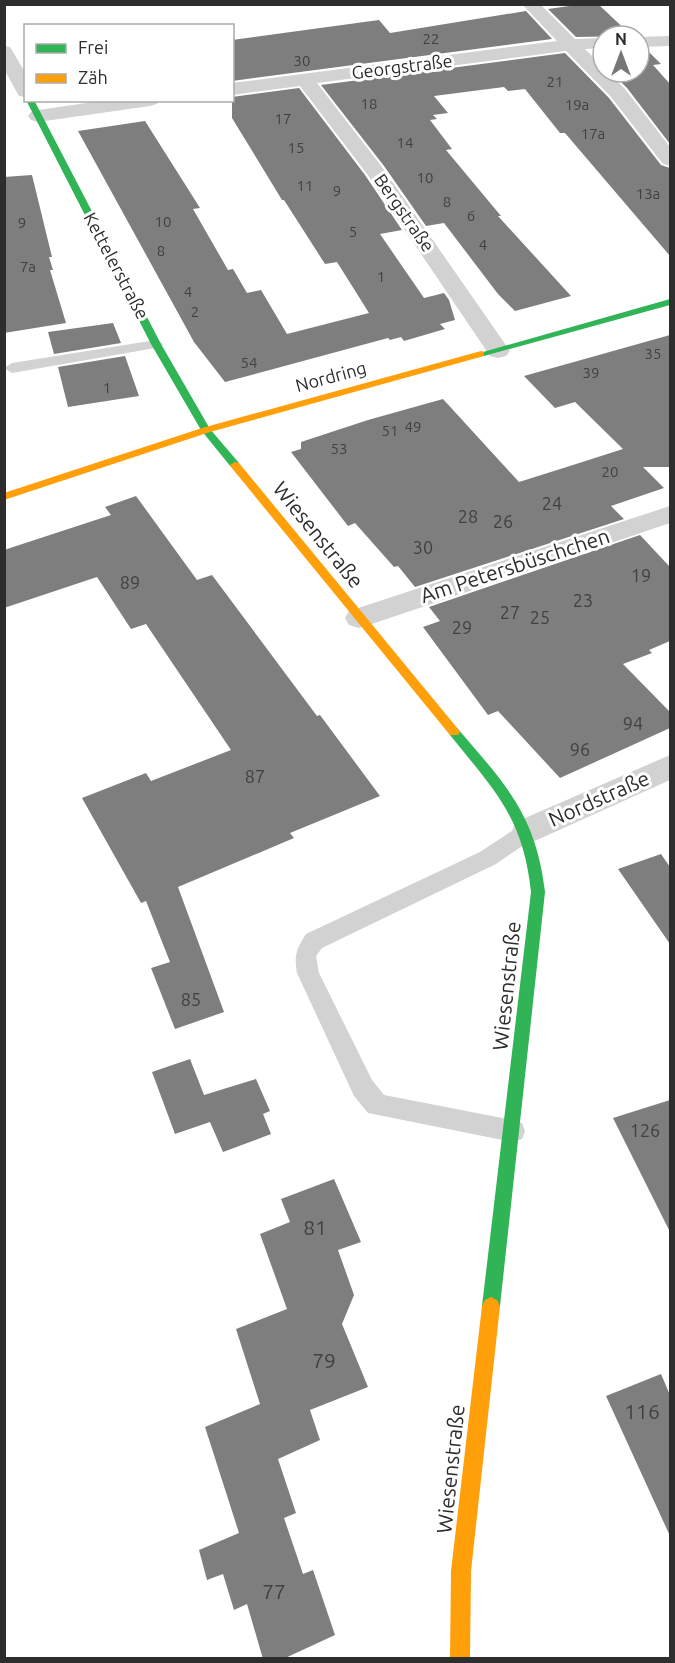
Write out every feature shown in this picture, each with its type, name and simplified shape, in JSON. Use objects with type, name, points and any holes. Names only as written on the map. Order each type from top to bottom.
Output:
[{"type":"street","points":[[530,4],[618,93],[670,160]]},
{"type":"street","points":[[651,42],[670,41]]},
{"type":"street","name":"Georgstraße","points":[[234,89],[591,44]]},
{"type":"street","points":[[4,51],[24,88]]},
{"type":"street","name":"Bergstraße","points":[[304,79],[375,171],[498,351]]},
{"type":"street","points":[[34,108],[121,102]]},
{"type":"street","name":"Kettelerstraße","points":[[34,108],[156,344],[206,430]]},
{"type":"street","name":"Nordring","points":[[4,497],[206,430],[670,302]]},
{"type":"street","name":"Wiesenstraße","points":[[206,430],[503,792],[519,813],[528,831],[537,860],[538,892],[513,1131],[461,1571],[460,1659]]},
{"type":"street","name":"Am Petersbüschchen","points":[[359,618],[670,514]]},
{"type":"street","name":"Nordstraße","points":[[528,831],[670,767]]},
{"type":"lane","points":[[12,369],[156,344]]},
{"type":"lane","points":[[513,1131],[376,1105],[363,1088],[308,973],[305,955],[314,941],[488,858],[528,831]]},
{"type":"building","points":[[598,4],[619,24],[591,24],[591,37],[576,37],[548,9]]},
{"type":"building","points":[[526,11],[552,39],[234,81],[234,40],[379,20],[390,33]]},
{"type":"building","points":[[565,53],[591,80],[591,84],[595,84],[609,98],[661,165],[670,168],[670,256],[565,133],[560,133],[525,89],[508,91],[504,87],[434,96],[448,113],[433,115],[437,119],[430,120],[452,149],[446,150],[501,216],[498,216],[571,296],[515,311],[498,294],[444,223],[426,226],[384,166],[321,85]]},
{"type":"building","points":[[651,54],[661,64],[653,65],[670,84],[670,144],[623,84],[651,84]]},
{"type":"building","points":[[299,88],[365,175],[402,230],[380,234],[424,298],[444,293],[449,300],[455,320],[440,324],[445,329],[404,341],[401,337],[390,340],[388,338],[225,382],[194,342],[78,131],[145,121],[200,208],[193,209],[228,270],[233,269],[247,293],[261,290],[287,334],[369,313],[337,262],[325,264],[282,200],[232,118],[234,97]]},
{"type":"building","points":[[32,175],[52,257],[49,257],[53,270],[50,270],[66,323],[4,333],[4,177]]},
{"type":"building","points":[[113,323],[121,343],[54,354],[48,332]]},
{"type":"building","points":[[670,335],[670,467],[643,467],[664,488],[611,506],[624,519],[415,587],[398,566],[394,567],[355,523],[348,526],[291,452],[301,449],[301,442],[443,399],[519,482],[623,449],[575,402],[555,408],[524,376]]},
{"type":"building","points":[[125,356],[139,396],[68,407],[58,367]]},
{"type":"building","points":[[136,496],[197,580],[212,575],[380,796],[290,833],[294,838],[178,887],[224,1012],[175,1029],[151,968],[170,962],[146,901],[141,903],[82,798],[146,773],[151,781],[231,750],[146,624],[131,629],[97,577],[4,608],[4,550],[111,515],[105,507]]},
{"type":"building","points":[[640,535],[670,567],[670,641],[649,650],[652,653],[623,664],[670,712],[670,728],[560,778],[498,711],[488,715],[423,627],[440,621],[429,607]]},
{"type":"building","points":[[661,854],[670,867],[670,944],[618,869]]},
{"type":"building","points":[[190,1059],[204,1095],[256,1079],[270,1111],[263,1114],[271,1134],[223,1152],[210,1122],[175,1134],[152,1072]]},
{"type":"building","points":[[670,1100],[670,1232],[613,1118]]},
{"type":"building","points":[[334,1179],[361,1242],[338,1250],[354,1295],[342,1324],[368,1387],[310,1410],[320,1440],[278,1459],[296,1513],[284,1518],[303,1574],[313,1570],[335,1635],[283,1659],[263,1659],[247,1604],[234,1610],[223,1574],[207,1580],[199,1550],[239,1533],[205,1427],[260,1404],[236,1329],[287,1309],[260,1234],[290,1222],[281,1199]]},
{"type":"building","points":[[661,1374],[670,1395],[670,1536],[606,1396]]},
{"type":"traffic: fast","points":[[31,102],[156,344],[206,430],[235,465]]},
{"type":"traffic: fast","points":[[481,354],[670,302]]},
{"type":"traffic: fast","points":[[454,732],[499,787],[522,823],[530,843],[538,892],[491,1306]]},
{"type":"traffic: slow","points":[[4,497],[206,430],[481,354]]},
{"type":"traffic: slow","points":[[235,465],[454,732]]},
{"type":"traffic: slow","points":[[460,1658],[461,1571],[491,1306]]}]
